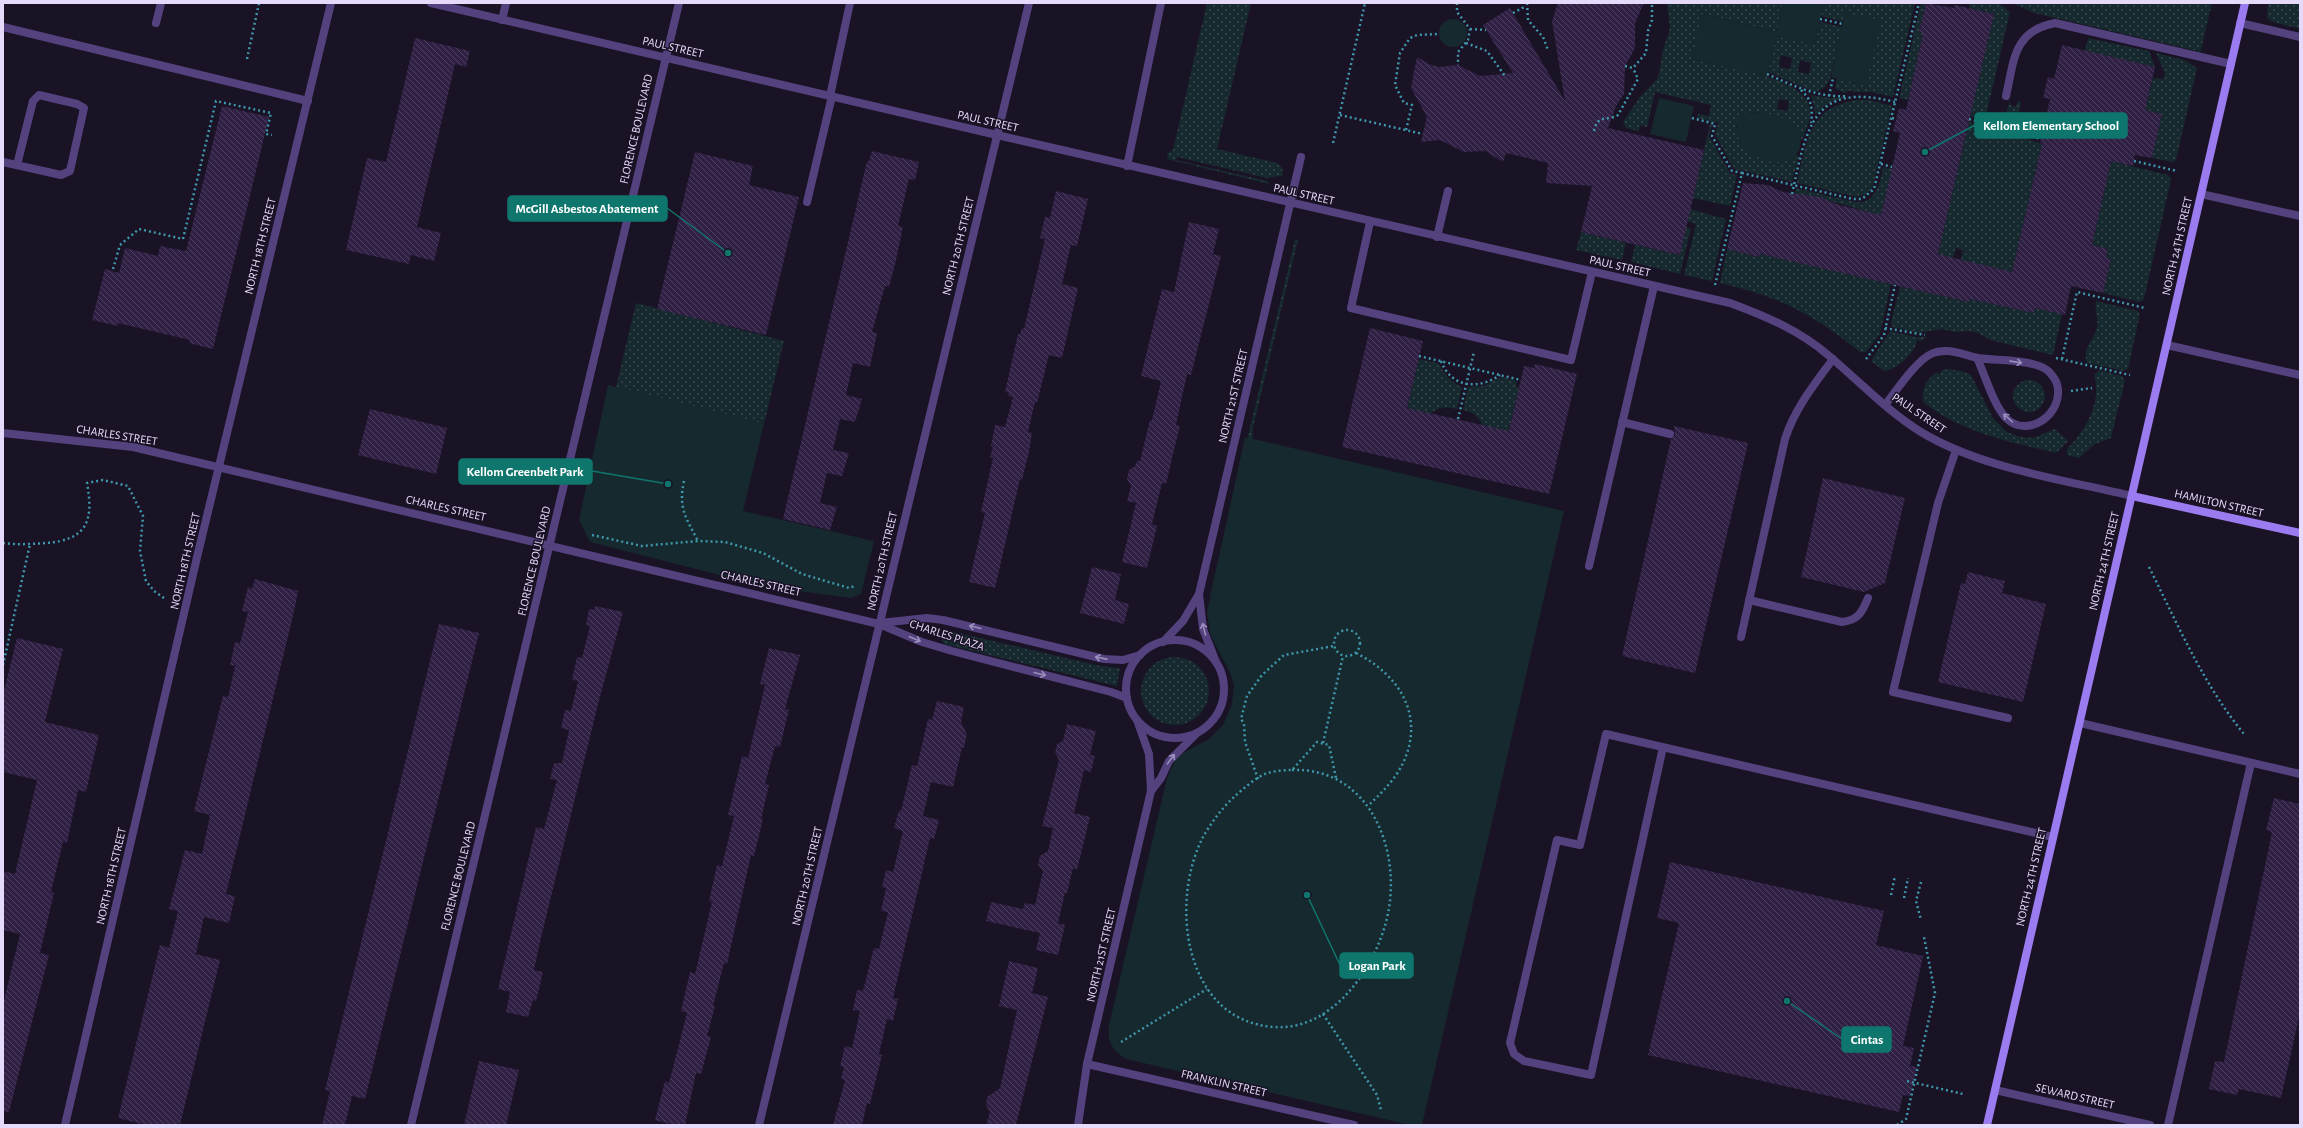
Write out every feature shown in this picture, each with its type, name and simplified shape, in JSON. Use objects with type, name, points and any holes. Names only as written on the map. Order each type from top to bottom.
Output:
[{"type":"main road","name":"NORTH 24TH STREET","points":[[1987,1125],[2245,3]]},
{"type":"main road","name":"HAMILTON STREET","points":[[2132,496],[2300,533]]},
{"type":"street","points":[[156,23],[160,3]]},
{"type":"street","name":"NORTH 18TH STREET","points":[[65,1125],[219,468],[331,3]]},
{"type":"street","name":"PAUL STREET","points":[[431,3],[1290,204],[1730,303],[1770,318],[1803,337],[1833,360],[1885,405],[1921,432],[1956,450],[2011,467],[2132,496]]},
{"type":"street","points":[[502,20],[506,3]]},
{"type":"street","name":"FLORENCE BOULEVARD","points":[[411,1125],[679,3]]},
{"type":"street","points":[[807,202],[850,3]]},
{"type":"street","name":"NORTH 20TH STREET","points":[[759,1125],[1029,3]]},
{"type":"street","points":[[1127,166],[1161,3]]},
{"type":"street","points":[[2006,96],[2017,50],[2025,36],[2038,26],[2055,23],[2231,64]]},
{"type":"street","points":[[2240,23],[2300,37]]},
{"type":"street","points":[[3,27],[308,101]]},
{"type":"street","points":[[3,162],[61,175],[70,171],[84,108],[77,104],[39,95],[33,100],[17,165]]},
{"type":"street","name":"NORTH 21ST STREET","points":[[1199,594],[1301,157]]},
{"type":"street","points":[[1437,237],[1448,191]]},
{"type":"street","points":[[2201,194],[2300,216]]},
{"type":"street","points":[[1370,222],[1351,308],[1571,360],[1592,272]]},
{"type":"street","points":[[1589,566],[1654,286]]},
{"type":"street","points":[[2167,345],[2300,375]]},
{"type":"street","points":[[1885,405],[1922,362],[1932,354],[1944,351],[1960,352],[1977,358],[2030,364],[2047,370],[2057,382],[2059,394],[2053,412],[2045,420],[2035,425],[2016,424],[2006,418],[1977,358]]},
{"type":"street","points":[[1741,637],[1785,439],[1791,421],[1802,401],[1833,360]]},
{"type":"street","points":[[1622,422],[1670,434]]},
{"type":"street","name":"CHARLES STREET","points":[[3,433],[133,447],[880,624]]},
{"type":"street","points":[[1956,450],[1938,503],[1893,692],[2008,718]]},
{"type":"street","points":[[1163,642],[1183,621],[1199,594]]},
{"type":"street","points":[[1151,791],[1161,778],[1169,761],[1198,733],[1212,722],[1223,703],[1223,678],[1203,629],[1199,594]]},
{"type":"street","points":[[1749,600],[1842,622],[1852,621],[1860,615],[1868,598]]},
{"type":"street","name":"CHARLES PLAZA","points":[[880,624],[927,618],[960,623],[1104,659],[1123,660],[1140,655]]},
{"type":"street","name":"CHARLES PLAZA","points":[[880,624],[922,642],[1111,692],[1126,698]]},
{"type":"street","points":[[1151,791],[1148,754],[1136,720],[1126,698],[1126,683],[1131,667],[1140,655],[1152,646],[1163,642],[1176,640],[1194,644],[1203,649],[1216,662]]},
{"type":"street","points":[[1136,720],[1146,729],[1164,737],[1185,737],[1198,733]]},
{"type":"street","points":[[2080,723],[2300,774]]},
{"type":"street","points":[[1663,747],[1591,1075],[1524,1060],[1514,1054],[1510,1043],[1557,840],[1580,845],[1606,734],[1663,747],[2053,837]]},
{"type":"street","points":[[2168,1125],[2250,763]]},
{"type":"street","name":"NORTH 21ST STREET","points":[[1078,1125],[1087,1064],[1151,791]]},
{"type":"street","name":"FRANKLIN STREET","points":[[1087,1064],[1354,1125]]},
{"type":"street","name":"SEWARD STREET","points":[[1995,1090],[2150,1125]]},
{"type":"path","points":[[247,59],[259,3]]},
{"type":"path","points":[[1333,143],[1366,3]]},
{"type":"path","points":[[1457,3],[1457,12],[1470,29],[1486,30]]},
{"type":"path","points":[[1634,68],[1646,53],[1648,31],[1652,20],[1652,3]]},
{"type":"path","points":[[1692,118],[1715,124],[1712,136],[1732,171],[1853,199],[1862,199],[1874,189],[1919,3]]},
{"type":"path","points":[[1514,14],[1527,4]]},
{"type":"path","points":[[1527,4],[1528,20],[1543,37],[1548,50]]},
{"type":"path","points":[[1820,19],[1843,24]]},
{"type":"path","points":[[1458,65],[1458,52],[1466,43],[1470,29]]},
{"type":"path","points":[[1406,130],[1412,105],[1404,103],[1395,85],[1400,53],[1410,38],[1417,35],[1439,34]]},
{"type":"path","points":[[1466,43],[1487,51],[1505,76]]},
{"type":"path","points":[[1625,66],[1634,68]]},
{"type":"path","points":[[1594,131],[1595,125],[1602,118],[1618,115],[1638,79],[1634,68]]},
{"type":"path","points":[[1767,74],[1799,88],[1829,96],[1874,97],[1896,102]]},
{"type":"path","points":[[1829,96],[1833,78]]},
{"type":"path","points":[[1792,194],[1810,126],[1812,112],[1811,103],[1808,96],[1799,88]]},
{"type":"path","points":[[1810,126],[1813,120],[1829,105],[1854,96]]},
{"type":"path","points":[[113,269],[120,245],[139,229],[183,239],[216,101],[271,114],[266,134],[272,135]]},
{"type":"path","points":[[1340,115],[1423,134]]},
{"type":"path","points":[[1892,118],[1896,119]]},
{"type":"path","points":[[1969,119],[2040,139]]},
{"type":"path","points":[[2134,161],[2176,171]]},
{"type":"path","points":[[1881,164],[1892,166]]},
{"type":"path","points":[[1715,285],[1742,173]]},
{"type":"path","points":[[1866,359],[1881,341],[1895,285]]},
{"type":"path","points":[[2062,359],[2077,292],[2145,308]]},
{"type":"path","points":[[1885,328],[1925,335]]},
{"type":"path","points":[[1458,420],[1474,349]]},
{"type":"path","points":[[1419,356],[1521,380]]},
{"type":"path","points":[[2054,357],[2130,375]]},
{"type":"path","points":[[1440,361],[1450,377],[1466,384],[1486,383],[1501,375]]},
{"type":"path","points":[[2070,391],[2092,388]]},
{"type":"path","points":[[3,543],[30,544],[62,542],[76,536],[84,528],[90,507],[87,483],[103,480],[128,486],[143,516],[140,551],[146,581],[154,591],[164,598]]},
{"type":"path","points":[[684,481],[680,499],[688,522],[698,541]]},
{"type":"path","points":[[592,535],[642,546],[698,541],[725,542],[748,548],[770,557],[802,574],[848,588],[855,586]]},
{"type":"path","points":[[3,665],[30,544]]},
{"type":"path","points":[[2150,567],[2208,684],[2244,734]]},
{"type":"path","points":[[1349,630],[1359,638],[1360,647],[1352,656],[1339,655],[1334,646],[1337,634],[1349,630]]},
{"type":"path","points":[[1258,779],[1245,742],[1244,724],[1241,719],[1247,696],[1262,675],[1284,655],[1334,646]]},
{"type":"path","points":[[1356,653],[1381,668],[1396,683],[1408,704],[1411,717],[1410,744],[1402,766],[1385,790],[1369,805]]},
{"type":"path","points":[[1324,743],[1343,656]]},
{"type":"path","points":[[1292,770],[1317,742],[1324,743],[1329,745],[1336,779]]},
{"type":"path","points":[[1292,770],[1314,771],[1336,779],[1348,786],[1369,805],[1378,821],[1391,871],[1387,921],[1372,956],[1354,985],[1339,1001],[1323,1014],[1290,1026],[1275,1027],[1261,1025],[1236,1016],[1207,989],[1199,976],[1189,943],[1186,906],[1190,877],[1203,838],[1227,804],[1267,773],[1292,770]]},
{"type":"path","points":[[1891,895],[1895,876]]},
{"type":"path","points":[[1904,898],[1908,878]]},
{"type":"path","points":[[1921,882],[1916,901],[1921,920]]},
{"type":"path","points":[[1897,1125],[1906,1119],[1935,993],[1924,937]]},
{"type":"path","points":[[1121,1042],[1207,989]]},
{"type":"path","points":[[1323,1014],[1377,1095],[1381,1110]]},
{"type":"path","points":[[1907,1080],[1963,1094]]},
{"type":"green space","points":[[1207,3],[1251,3],[1217,149],[1277,163],[1282,168],[1283,174],[1282,176],[1267,178],[1177,157],[1176,160],[1267,181],[1269,184],[1167,159],[1168,153],[1173,150]]},
{"type":"green space","points":[[1667,3],[1783,3],[1777,32],[1703,14],[1692,59],[1740,69],[1778,80],[1793,88],[1805,97],[1810,113],[1809,121],[1802,141],[1794,127],[1789,123],[1776,116],[1768,114],[1753,112],[1736,126],[1740,142],[1789,160],[1795,155],[1799,156],[1792,182],[1734,169],[1715,135],[1718,123],[1697,118],[1698,114],[1709,116],[1711,105],[1655,92],[1647,127],[1640,125],[1639,131],[1626,128],[1623,122],[1640,97],[1658,78],[1663,50],[1670,28]],"holes":[[[1779,99],[1789,101],[1787,111],[1777,109]]]},
{"type":"green space","points":[[1783,3],[1824,3],[1815,44],[1776,36],[1767,76],[1692,59],[1702,14],[1777,32]]},
{"type":"green space","points":[[1824,3],[1915,3],[1893,97],[1871,92],[1852,92],[1852,90],[1844,93],[1835,88],[1837,78],[1852,82],[1853,84],[1854,82],[1866,85],[1846,13],[1843,22],[1821,16]]},
{"type":"green space","points":[[1921,3],[1926,3],[1919,32],[1923,33],[1908,100],[1899,98]]},
{"type":"green space","points":[[1970,3],[1999,3],[2010,12],[1985,120],[1970,116],[1994,14],[1969,8]]},
{"type":"green space","points":[[2012,3],[2212,3],[2200,54],[2197,51],[2034,13]]},
{"type":"green space","points":[[2268,3],[2300,3],[2300,29],[2273,22],[2267,18]]},
{"type":"green space","points":[[1845,13],[1881,20],[1866,85],[1831,77]]},
{"type":"green space","points":[[1453,19],[1459,20],[1463,23],[1466,27],[1466,39],[1463,43],[1459,46],[1453,47],[1447,46],[1443,43],[1440,39],[1439,33],[1440,27],[1443,23],[1447,20]]},
{"type":"green space","points":[[1820,22],[1842,27],[1830,79],[1825,87],[1816,92],[1812,91],[1768,72],[1776,36],[1815,44]],"holes":[[[1781,55],[1792,58],[1790,69],[1779,67]],[[1800,60],[1811,63],[1809,74],[1798,72]]]},
{"type":"green space","points":[[2088,38],[2149,51],[2155,67],[2085,51]]},
{"type":"green space","points":[[2156,53],[2184,60],[2197,68],[2176,160],[2173,162],[2152,158],[2162,114],[2145,110],[2153,78],[2163,79],[2165,73]]},
{"type":"green space","points":[[1810,95],[1831,98],[1845,97],[1829,103],[1815,115],[1814,105]]},
{"type":"green space","points":[[1659,98],[1694,106],[1686,142],[1650,134]]},
{"type":"green space","points":[[1857,100],[1869,100],[1892,106],[1872,189],[1865,195],[1856,197],[1797,183],[1807,141],[1812,129],[1819,119],[1828,110],[1841,104]]},
{"type":"green space","points":[[2010,100],[2010,105],[2016,107],[2018,101],[2021,102],[2017,121],[2043,127],[2041,135],[2003,124]]},
{"type":"green space","points":[[1753,112],[1769,114],[1793,124],[1798,130],[1800,138],[1800,147],[1794,156],[1789,160],[1779,162],[1769,161],[1759,157],[1742,144],[1738,135],[1737,125],[1740,115]]},
{"type":"green space","points":[[1969,122],[2002,130],[2042,144],[2012,272],[1961,260],[1963,250],[1956,248],[1953,258],[1938,254]]},
{"type":"green space","points":[[1710,124],[1712,125],[1709,136],[1730,173],[1737,175],[1730,206],[1693,198]]},
{"type":"green space","points":[[2111,161],[2168,175],[2171,180],[2144,299],[2140,302],[2103,293],[2111,259],[2106,258],[2108,249],[2092,245]]},
{"type":"green space","points":[[1883,167],[1892,169],[1881,215],[1827,200],[1795,194],[1796,188],[1855,202],[1862,202],[1868,200],[1876,191]]},
{"type":"green space","points":[[1690,209],[1726,219],[1712,281],[1684,275],[1696,224],[1687,221]]},
{"type":"green space","points":[[1686,227],[1691,228],[1680,274],[1631,262],[1635,245],[1679,255]]},
{"type":"green space","points":[[1581,232],[1626,243],[1622,260],[1576,250]]},
{"type":"green space","points":[[1295,240],[1298,240],[1253,427],[1252,451],[1209,599]]},
{"type":"green space","points":[[1727,249],[1758,257],[1760,254],[1891,284],[1880,334],[1866,352],[1860,352],[1826,327],[1794,308],[1760,294],[1720,283]]},
{"type":"green space","points":[[1900,286],[1969,302],[1970,299],[2034,313],[2035,308],[2062,314],[2053,355],[1990,340],[1978,333],[1970,331],[1956,332],[1941,329],[1919,333],[1892,327],[1891,322]]},
{"type":"green space","points":[[2096,301],[2138,311],[2140,314],[2128,369],[2123,371],[2087,363],[2087,348],[2096,332],[2097,327]]},
{"type":"green space","points":[[636,303],[784,341],[764,424],[616,387]]},
{"type":"green space","points":[[1890,331],[1916,337],[1927,337],[1921,341],[1917,340],[1916,345],[1910,355],[1895,367],[1884,371],[1872,362],[1872,359]]},
{"type":"green space","points":[[1419,359],[1438,363],[1451,380],[1462,387],[1457,409],[1441,408],[1428,416],[1405,417]]},
{"type":"green space","points":[[1948,369],[1962,371],[1971,375],[1993,418],[2007,432],[2020,437],[2033,438],[2055,429],[2068,441],[2056,453],[1986,435],[1953,421],[1937,412],[1923,402],[1924,389],[1934,374],[1938,372],[1939,375],[1942,370]]},
{"type":"green space","points":[[2099,370],[2122,376],[2125,381],[2111,438],[2095,444],[2079,458],[2067,455],[2067,449],[2080,433],[2091,415],[2096,395],[2094,375]]},
{"type":"green space","points":[[1502,377],[1517,381],[1516,387],[1519,387],[1506,443],[1487,438],[1476,416],[1463,410],[1468,387],[1483,386]]},
{"type":"green space","points":[[2026,380],[2032,380],[2042,387],[2045,396],[2044,402],[2038,409],[2032,412],[2026,412],[2016,405],[2013,399],[2013,393],[2020,383]]},
{"type":"green space","points":[[608,385],[764,424],[743,511],[874,541],[861,594],[851,598],[767,587],[590,542],[579,520]]},
{"type":"green space","points":[[1245,437],[1564,511],[1422,1125],[1410,1125],[1126,1059],[1114,1049],[1110,1041],[1109,1025],[1167,778],[1175,760],[1183,753],[1209,739],[1223,725],[1232,704],[1234,686],[1231,675],[1210,634],[1207,612]]},
{"type":"green space","points":[[946,630],[1100,666],[1120,668],[1117,686],[944,644],[941,638]]},
{"type":"green space","points":[[1168,657],[1182,657],[1194,662],[1204,672],[1209,684],[1209,698],[1204,710],[1194,720],[1182,725],[1168,725],[1156,720],[1146,710],[1141,698],[1141,684],[1146,672],[1156,662]]},
{"type":"building","points":[[1558,3],[1644,3],[1635,23],[1635,48],[1625,66],[1624,94],[1616,106],[1608,128],[1704,150],[1680,255],[1581,232],[1592,186],[1546,183],[1548,163],[1506,153],[1503,162],[1485,151],[1464,152],[1440,140],[1421,142],[1427,117],[1411,88],[1417,57],[1431,65],[1439,67],[1458,65],[1480,76],[1513,73],[1483,25],[1510,8],[1565,101],[1552,21]]},
{"type":"building","points":[[1926,3],[1954,8],[1955,5],[1994,14],[1938,254],[2012,272],[2042,144],[2040,143],[2050,99],[2043,98],[2048,77],[2054,79],[2062,45],[2155,67],[2145,110],[2162,114],[2152,158],[2135,155],[2133,166],[2111,161],[2092,245],[2108,249],[2106,258],[2111,259],[2103,293],[2071,286],[2065,315],[2035,308],[2034,313],[1970,299],[1969,302],[1760,254],[1759,257],[1727,249],[1743,183],[1768,185],[1783,192],[1820,197],[1839,205],[1881,215],[1900,133],[1893,131],[1899,108],[1906,110],[1923,33],[1919,32]]},
{"type":"building","points":[[415,38],[470,51],[466,67],[455,64],[417,227],[441,233],[434,261],[411,255],[409,264],[346,250],[367,158],[386,162]]},
{"type":"building","points":[[222,106],[269,117],[213,349],[189,343],[190,340],[118,323],[118,326],[92,320],[105,269],[119,273],[125,248],[158,256],[160,246],[186,251]]},
{"type":"building","points":[[872,151],[919,162],[915,180],[909,179],[898,226],[903,227],[896,260],[889,287],[885,286],[872,332],[877,333],[870,367],[853,363],[846,395],[862,399],[855,422],[840,419],[833,450],[849,453],[842,476],[827,473],[820,503],[837,507],[830,530],[783,519],[867,161],[869,161]]},
{"type":"building","points":[[695,152],[753,166],[749,185],[799,197],[766,335],[657,309]]},
{"type":"building","points":[[1056,191],[1088,199],[1077,246],[1071,245],[1062,284],[1078,288],[1062,358],[1049,355],[1037,403],[1035,402],[1028,432],[1032,433],[1029,452],[1022,480],[1020,479],[995,588],[969,582],[985,513],[981,512],[993,458],[990,457],[993,446],[991,446],[995,425],[1005,427],[1013,397],[1008,396],[1009,393],[1005,392],[1018,334],[1020,334],[1022,328],[1024,329],[1045,239],[1040,238],[1045,217],[1050,218]]},
{"type":"building","points":[[1189,222],[1219,229],[1213,254],[1221,256],[1191,375],[1187,374],[1176,425],[1180,426],[1166,484],[1162,483],[1152,524],[1157,526],[1147,568],[1122,562],[1136,503],[1127,501],[1131,486],[1127,479],[1129,470],[1135,466],[1137,461],[1140,461],[1161,381],[1141,376],[1162,289],[1174,292]]},
{"type":"building","points":[[1370,328],[1423,341],[1407,408],[1509,431],[1524,366],[1534,368],[1535,364],[1577,374],[1549,494],[1342,447]]},
{"type":"building","points":[[370,409],[447,428],[436,474],[358,455]]},
{"type":"building","points":[[1674,426],[1748,443],[1695,673],[1622,656],[1671,439],[1675,435]]},
{"type":"building","points":[[1823,478],[1905,498],[1885,583],[1864,592],[1801,577]]},
{"type":"building","points":[[1092,567],[1121,574],[1115,600],[1129,604],[1124,624],[1080,613]]},
{"type":"building","points":[[1968,572],[2005,581],[2002,593],[2046,604],[2023,702],[1938,682],[1961,583],[1965,584]]},
{"type":"building","points":[[255,579],[298,591],[295,607],[226,894],[235,896],[229,923],[204,917],[196,954],[220,960],[180,1125],[146,1125],[118,1118],[160,945],[169,948],[178,911],[169,909],[185,850],[202,854],[210,815],[194,811],[223,696],[228,697],[235,666],[230,665],[235,642],[240,643],[248,612],[242,611],[248,587],[252,589]]},
{"type":"building","points":[[595,606],[623,612],[598,704],[539,946],[534,970],[543,972],[536,1001],[533,1000],[528,1017],[506,1012],[510,992],[498,989],[536,827],[544,829],[557,780],[550,779],[554,763],[562,763],[569,730],[561,728],[565,710],[571,711],[578,681],[572,680],[577,657],[582,658],[590,626],[586,625],[589,609],[594,610]]},
{"type":"building","points":[[439,624],[479,633],[365,1099],[352,1096],[345,1125],[322,1125],[330,1091],[325,1090]]},
{"type":"building","points":[[17,638],[63,649],[45,722],[99,735],[86,792],[78,790],[67,843],[63,842],[51,892],[54,893],[40,953],[49,955],[9,1112],[3,1111],[3,1004],[20,934],[3,930],[3,871],[15,874],[37,780],[3,772],[3,695]]},
{"type":"building","points":[[769,648],[800,655],[785,709],[789,710],[780,747],[775,746],[765,784],[769,785],[754,856],[751,855],[727,964],[724,963],[713,1006],[715,1006],[707,1036],[711,1037],[701,1074],[696,1073],[685,1125],[674,1125],[655,1120],[665,1081],[669,1083],[687,1013],[681,1011],[690,972],[695,974],[712,902],[709,901],[717,865],[722,866],[734,816],[728,815],[742,756],[748,758],[765,685],[760,684]]},
{"type":"building","points":[[937,701],[964,707],[961,722],[967,734],[964,748],[962,747],[953,787],[931,782],[923,816],[939,820],[934,839],[930,838],[893,998],[898,999],[893,1021],[887,1019],[879,1054],[882,1055],[870,1104],[867,1103],[862,1125],[833,1125],[845,1080],[841,1079],[844,1067],[840,1066],[845,1046],[852,1048],[860,1011],[853,1010],[857,990],[863,991],[874,948],[879,949],[888,912],[881,911],[886,888],[882,887],[886,870],[893,872],[903,831],[894,828],[899,810],[901,811],[912,765],[917,766],[928,719],[932,720]]},
{"type":"building","points":[[1067,724],[1096,731],[1090,755],[1095,756],[1091,772],[1084,770],[1074,813],[1090,817],[1077,870],[1073,868],[1058,923],[1065,925],[1058,955],[1036,950],[1040,933],[986,921],[991,902],[1023,909],[1025,903],[1035,905],[1043,871],[1038,865],[1040,856],[1048,851],[1053,828],[1042,826],[1059,760],[1055,753],[1057,744],[1063,741]]},
{"type":"building","points":[[2274,798],[2300,804],[2300,1013],[2281,1098],[2239,1089],[2237,1095],[2209,1089],[2215,1061],[2224,1062],[2272,832],[2266,830]]},
{"type":"building","points":[[1670,862],[1884,911],[1876,945],[1923,956],[1903,1046],[1914,1048],[1910,1066],[1917,1067],[1910,1096],[1903,1095],[1899,1112],[1648,1055],[1679,923],[1657,918]]},
{"type":"building","points":[[1009,961],[1038,968],[1032,993],[1048,997],[1016,1125],[986,1125],[990,1112],[986,1105],[987,1097],[1000,1088],[1017,1010],[999,1006]]},
{"type":"building","points":[[479,1061],[519,1070],[506,1125],[464,1125]]},
{"type":"place","name":"Kellom Elementary School","points":[[1925,152]]},
{"type":"place","name":"McGill Asbestos Abatement","points":[[728,253]]},
{"type":"place","name":"Kellom Greenbelt Park","points":[[668,484]]},
{"type":"place","name":"Logan Park","points":[[1307,895]]},
{"type":"place","name":"Cintas","points":[[1787,1001]]}]
